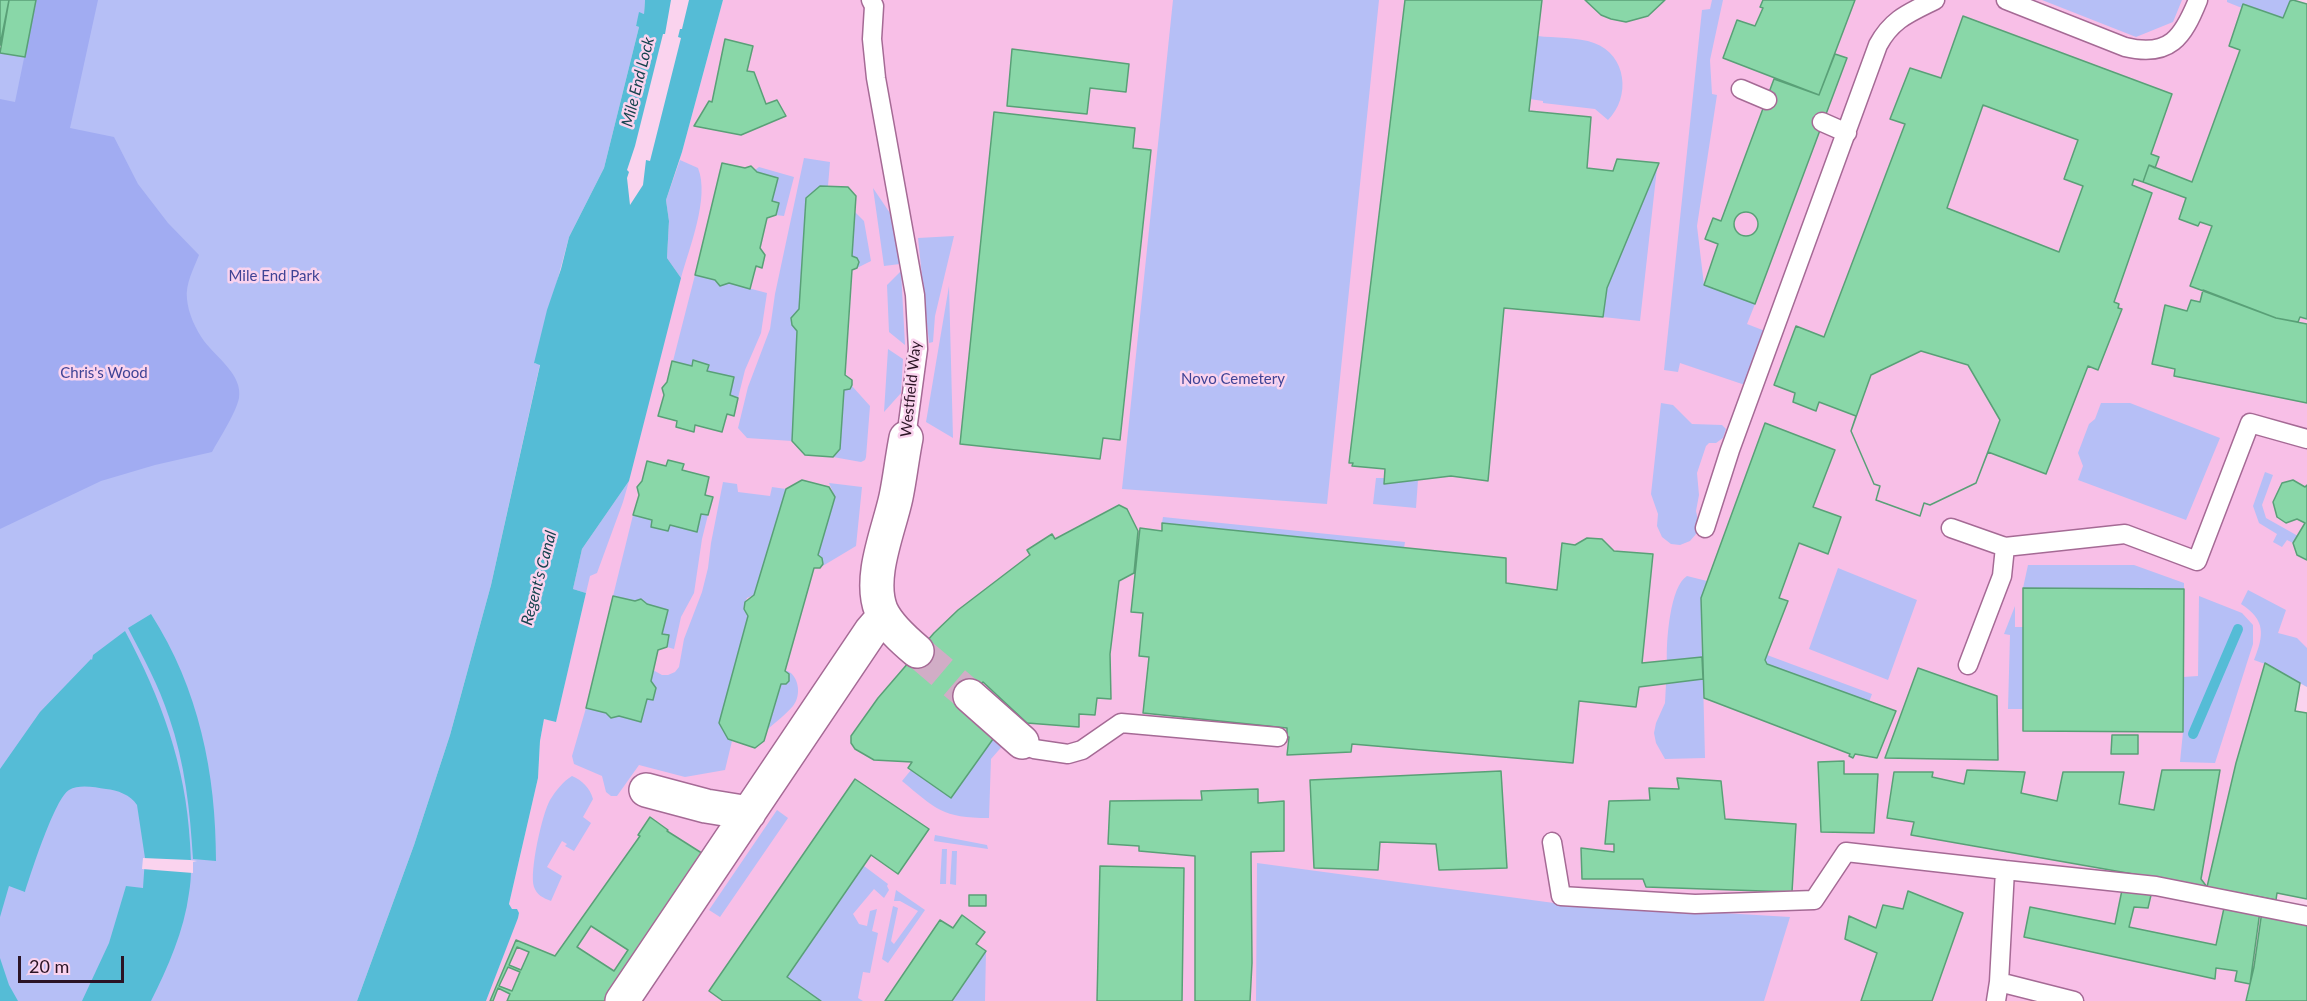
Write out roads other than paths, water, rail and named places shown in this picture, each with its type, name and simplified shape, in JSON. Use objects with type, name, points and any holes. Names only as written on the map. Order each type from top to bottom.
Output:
[{"type":"street","name":"Westfield Way","points":[[906,438],[896,497],[880,560],[877,589],[880,607],[891,627],[917,651]]},
{"type":"street","points":[[622,1001],[884,616]]},
{"type":"street","points":[[970,696],[1022,742]]},
{"type":"street","points":[[646,790],[706,806],[749,813]]},
{"type":"lane","points":[[1705,528],[1730,450],[1878,45],[1887,29],[1898,19],[1935,0]]},
{"type":"lane","points":[[2006,0],[2125,46],[2141,50],[2165,46],[2178,39],[2186,29],[2198,0]]},
{"type":"lane","name":"Westfield Way","points":[[872,3],[872,39],[876,78],[915,295],[918,349],[906,438]]},
{"type":"lane","points":[[1741,89],[1767,99]]},
{"type":"lane","points":[[1822,122],[1847,132]]},
{"type":"lane","points":[[1951,528],[2005,547],[2125,534],[2198,561],[2250,423],[2307,438]]},
{"type":"lane","points":[[1968,664],[2002,576],[2005,547]]},
{"type":"lane","points":[[1022,742],[1034,749],[1068,754],[1082,750],[1121,723],[1278,737]]},
{"type":"lane","points":[[1552,842],[1561,896],[1695,904],[1814,900],[1846,852],[2156,886],[2307,915]]},
{"type":"lane","points":[[1996,1001],[2005,870]]},
{"type":"lane","points":[[1999,982],[2074,1001]]},
{"type":"water","points":[[645,0],[671,0],[665,34],[663,34],[627,170],[629,172],[627,178],[630,205],[643,185],[646,160],[650,161],[681,38],[678,37],[689,0],[723,0],[682,152],[666,200],[669,221],[667,258],[681,278],[629,481],[582,549],[573,589],[586,593],[556,722],[544,719],[538,778],[509,904],[512,909],[517,909],[518,918],[486,1001],[357,1001],[414,845],[450,735],[491,585],[540,365],[534,363],[547,310],[569,237],[604,168],[639,27],[636,26],[639,12],[644,14]]},
{"type":"water","points":[[151,614],[181,672],[202,733],[213,796],[216,861],[193,859],[186,787],[175,734],[156,683],[128,628]]},
{"type":"water","points":[[125,631],[150,682],[177,760],[188,815],[190,887],[179,935],[151,1001],[82,1001],[109,943],[126,886],[143,888],[145,858],[137,805],[127,796],[115,791],[87,786],[69,790],[57,807],[25,892],[9,886],[0,917],[0,769],[40,712],[92,660],[93,655]]},
{"type":"water","points":[[0,958],[9,985],[18,1001],[0,1001]]},
{"type":"waterway","points":[[2193,734],[2238,629]]},
{"type":"tunnel","points":[[917,651],[970,696]]},
{"type":"water label","name":"Mile End Lock","points":[[638,82]]},
{"type":"water label","name":"Regent's Canal","points":[[539,578]]},
{"type":"park label","name":"Mile End Park","points":[[274,276]]},
{"type":"park label","name":"Chris's Wood","points":[[104,373]]},
{"type":"park label","name":"Novo Cemetery","points":[[1233,379]]}]
